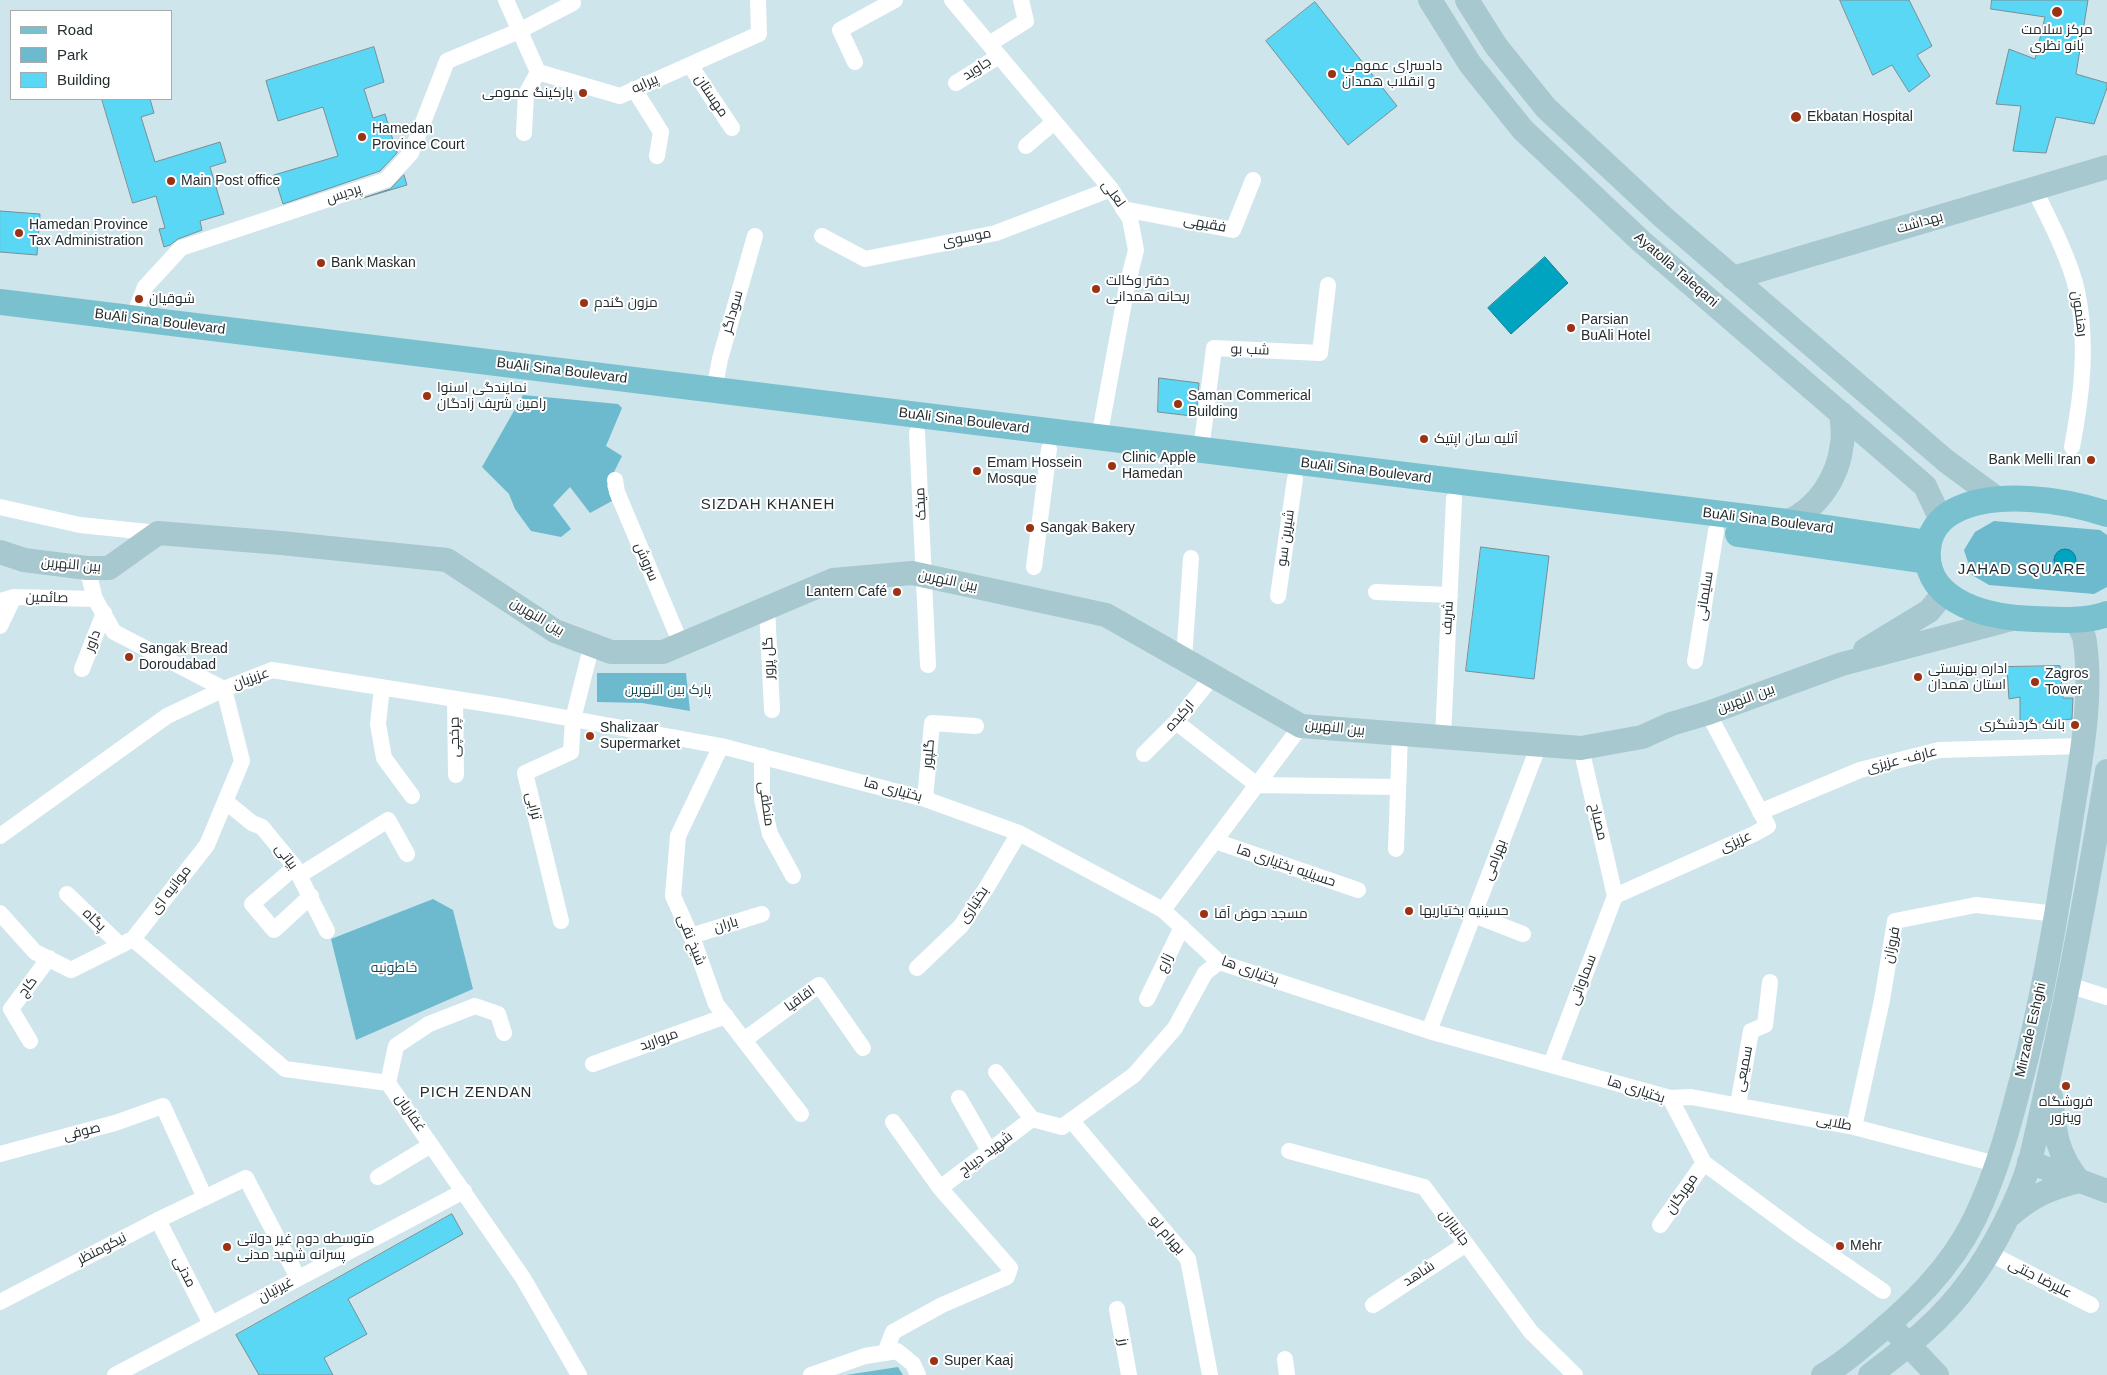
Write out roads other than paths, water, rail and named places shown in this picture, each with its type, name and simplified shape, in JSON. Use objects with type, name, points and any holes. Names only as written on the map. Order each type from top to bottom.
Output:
[{"type":"main road","name":"Ayatolla Taleqani","points":[[1430,0],[1470,64],[1523,130],[1642,242],[1925,486],[1941,520]]},
{"type":"main road","points":[[1468,0],[1496,46],[1546,108],[1664,218],[1733,278],[1946,461],[1999,500]]},
{"type":"main road","name":"بهداشت","points":[[1733,278],[2107,167]]},
{"type":"main road","name":"BuAli Sina Boulevard","points":[[0,302],[1787,522],[1927,552]]},
{"type":"main road","name":"BuAli Sina Boulevard","points":[[0,320],[1716,531],[1927,552]]},
{"type":"main road","points":[[1816,391],[1836,366]]},
{"type":"main road","points":[[1787,522],[1799,517],[1821,497],[1836,472],[1843,443],[1841,413]]},
{"type":"main road","points":[[2107,514],[2082,506],[2022,498],[1971,504],[1954,510],[1941,520],[1932,531],[1927,552],[1930,574],[1945,592],[1964,605],[2012,619],[2074,620],[2107,614]]},
{"type":"main road","name":"بین النهرین","points":[[0,552],[24,560],[87,568],[109,568],[158,533],[447,560],[555,631],[611,652],[663,652],[833,580],[912,573],[1106,615],[1302,726],[1581,748],[1642,737],[1671,724],[1842,664]]},
{"type":"main road","points":[[1842,664],[1929,611],[1945,592]]},
{"type":"main road","points":[[1842,664],[2012,619]]},
{"type":"main road","name":"Mirzade Eshghi","points":[[1823,1375],[1862,1347],[1916,1301],[1957,1250],[1974,1220],[1996,1164],[2027,1056],[2056,914],[2083,746],[2086,656],[2080,627],[2074,620]]},
{"type":"main road","name":"Mirzade Eshghi","points":[[1870,1375],[1933,1325],[1953,1304],[1989,1253],[2029,1162],[2068,986],[2107,771]]},
{"type":"main road","points":[[2048,1083],[2059,1150],[2065,1164],[2079,1181]]},
{"type":"main road","points":[[2029,1162],[2107,1191]]},
{"type":"main road","points":[[2004,1221],[2032,1198],[2054,1187],[2079,1181]]},
{"type":"main road","points":[[1890,1324],[1908,1346],[1937,1375]]},
{"type":"street","points":[[506,0],[538,72],[526,94],[524,133]]},
{"type":"street","name":"پیرایه","points":[[538,72],[620,96],[759,34],[758,0]]},
{"type":"street","points":[[855,62],[840,30],[895,0]]},
{"type":"street","name":"لعلی","points":[[952,0],[1111,189],[1130,219],[1136,250],[1127,286],[1099,438]]},
{"type":"street","name":"جاوید","points":[[956,83],[1026,21],[1021,0]]},
{"type":"street","name":"پردیس","points":[[133,318],[145,287],[181,248],[386,180],[411,153],[447,61],[520,31],[573,3]]},
{"type":"street","name":"مهستان","points":[[690,64],[732,128]]},
{"type":"street","points":[[634,89],[661,132],[656,156]]},
{"type":"street","points":[[1026,146],[1054,122]]},
{"type":"street","name":"فقیهی","points":[[1123,209],[1233,230],[1253,180]]},
{"type":"street","name":"موسوی","points":[[822,236],[865,259],[996,233],[1111,189]]},
{"type":"street","name":"رهنمون","points":[[2034,189],[2054,229],[2076,290],[2083,332],[2082,377],[2072,447]]},
{"type":"street","name":"سوداگر","points":[[714,390],[720,359],[755,236]]},
{"type":"street","name":"شب بو","points":[[1201,450],[1214,348],[1320,353],[1328,285]]},
{"type":"street","name":"میخک","points":[[917,433],[928,665]]},
{"type":"street","points":[[1034,567],[1049,449]]},
{"type":"street","name":"شیرین سو","points":[[1278,596],[1295,479]]},
{"type":"street","name":"سروش","points":[[615,480],[617,492],[681,644]]},
{"type":"street","name":"شریف","points":[[1443,737],[1454,499]]},
{"type":"street","points":[[0,507],[80,525],[158,533]]},
{"type":"street","name":"سلیمانی","points":[[1695,661],[1716,531]]},
{"type":"street","points":[[1184,659],[1191,558]]},
{"type":"street","points":[[87,568],[95,598],[114,632],[224,689]]},
{"type":"street","points":[[1376,592],[1450,595]]},
{"type":"street","name":"صائمین","points":[[7,599],[95,598]]},
{"type":"street","points":[[0,626],[7,599]]},
{"type":"street","name":"گل پرور","points":[[767,607],[772,710]]},
{"type":"street","name":"داور","points":[[82,669],[104,613]]},
{"type":"street","points":[[573,719],[592,644]]},
{"type":"street","name":"عزیزیان","points":[[0,836],[167,716],[224,689],[272,670],[573,719]]},
{"type":"street","name":"ارکیده","points":[[1144,754],[1176,722],[1214,676]]},
{"type":"street","points":[[382,688],[378,724],[384,758],[412,796]]},
{"type":"street","name":"موانیه ای","points":[[0,913],[35,952],[71,970],[126,942],[207,845],[242,761],[224,689]]},
{"type":"street","name":"چرخچی","points":[[455,699],[456,775]]},
{"type":"street","name":"عزیزی","points":[[1615,896],[1768,826],[1708,712]]},
{"type":"street","name":"بختیاری ها","points":[[573,719],[721,746],[925,799],[1019,833],[1163,910],[1219,962],[1429,1031],[1670,1098],[1704,1163],[1800,1234],[1883,1291]]},
{"type":"street","name":"ترابی","points":[[561,921],[525,773],[571,752],[573,719]]},
{"type":"street","points":[[1176,722],[1257,784],[1398,787]]},
{"type":"street","name":"گلپور","points":[[925,799],[932,723],[976,726]]},
{"type":"street","points":[[1163,910],[1302,726]]},
{"type":"street","points":[[1396,849],[1400,734]]},
{"type":"street","name":"بهرامی","points":[[1429,1031],[1539,745]]},
{"type":"street","name":"شیخ نقی","points":[[721,746],[678,836],[673,896],[691,936],[716,1004],[801,1114]]},
{"type":"street","name":"عارف- عزیزی","points":[[1760,812],[1860,770],[1940,750],[2083,746]]},
{"type":"street","name":"مصباح","points":[[1581,748],[1615,896]]},
{"type":"street","name":"منطقی","points":[[762,756],[762,799],[770,834],[793,876]]},
{"type":"street","name":"بیاتی","points":[[225,801],[252,823],[262,827],[297,871],[327,931]]},
{"type":"street","points":[[311,896],[274,930],[252,904],[297,871],[388,820],[407,854]]},
{"type":"street","name":"بختیاری","points":[[917,968],[961,926],[1019,833]]},
{"type":"street","name":"حسینیه بختیاری ها","points":[[1215,842],[1358,890]]},
{"type":"street","name":"پگاه","points":[[67,894],[126,942]]},
{"type":"street","name":"سماواتی","points":[[1551,1064],[1615,896]]},
{"type":"street","name":"فروزان","points":[[1854,1127],[1882,1000],[1895,921],[1976,905],[2056,914]]},
{"type":"street","name":"باران","points":[[691,936],[762,914]]},
{"type":"street","points":[[1474,915],[1523,934]]},
{"type":"street","name":"زارع","points":[[1148,999],[1182,927]]},
{"type":"street","name":"غفاریان","points":[[126,942],[285,1069],[388,1083],[524,1278],[579,1375]]},
{"type":"street","name":"کاج","points":[[30,1041],[11,1009],[49,958]]},
{"type":"street","points":[[996,1072],[1032,1119],[1062,1127],[1134,1075],[1175,1028],[1205,973],[1219,962]]},
{"type":"street","name":"سمیعی","points":[[1738,1105],[1751,1032],[1765,1025],[1770,982]]},
{"type":"street","name":"اقاقیا","points":[[744,1040],[819,986],[863,1048]]},
{"type":"street","points":[[2068,986],[2107,996]]},
{"type":"street","points":[[388,1083],[396,1046],[429,1024],[475,1006],[498,1014],[504,1033]]},
{"type":"street","name":"مروارید","points":[[593,1064],[726,1016]]},
{"type":"street","name":"طلایی","points":[[1670,1098],[1691,1097],[1854,1127],[1996,1164]]},
{"type":"street","points":[[959,1098],[990,1152]]},
{"type":"street","name":"صوفی","points":[[0,1154],[116,1123],[163,1106],[204,1198]]},
{"type":"street","name":"شهید دیباج","points":[[940,1188],[1032,1119]]},
{"type":"street","name":"بهرام لو","points":[[1070,1120],[1188,1258],[1210,1375]]},
{"type":"street","points":[[885,1353],[893,1332],[942,1305],[1007,1277],[1010,1268],[940,1188],[893,1122]]},
{"type":"street","points":[[378,1177],[431,1145]]},
{"type":"street","name":"جانبازان","points":[[1289,1151],[1424,1187],[1532,1332],[1575,1375]]},
{"type":"street","name":"مهرگان","points":[[1660,1225],[1704,1163]]},
{"type":"street","name":"نیکومنظر","points":[[0,1302],[158,1220],[246,1178],[298,1278]]},
{"type":"street","name":"غیرتیان","points":[[115,1375],[464,1191]]},
{"type":"street","name":"مدنی","points":[[158,1220],[211,1324]]},
{"type":"street","name":"شاهد","points":[[1373,1305],[1466,1244]]},
{"type":"street","name":"علیرضا جنتی","points":[[1989,1253],[2091,1304]]},
{"type":"street","name":"رز","points":[[1117,1309],[1129,1375]]},
{"type":"street","points":[[811,1375],[865,1356],[897,1351],[913,1364],[918,1375]]},
{"type":"place","name":"مرکز سلامت بانو نظری","points":[[2057,12]]},
{"type":"place","name":"دادسرای عمومی و انقلاب همدان","points":[[1332,74]]},
{"type":"place","name":"پارکینگ عمومی","points":[[583,93]]},
{"type":"place","name":"Ekbatan Hospital","points":[[1796,117]]},
{"type":"place","name":"Hamedan Province Court","points":[[362,137]]},
{"type":"place","name":"Main Post office","points":[[171,181]]},
{"type":"place","name":"Hamedan Province Tax Administration","points":[[19,233]]},
{"type":"place","name":"Bank Maskan","points":[[321,263]]},
{"type":"place","name":"دفتر وکالت ریحانه همدانی","points":[[1096,289]]},
{"type":"place","name":"شوقیان","points":[[139,299]]},
{"type":"place","name":"مزون گندم","points":[[584,303]]},
{"type":"place","name":"Parsian BuAli Hotel","points":[[1571,328]]},
{"type":"place","name":"نمایندگی اسنوا رامین شریف زادگان","points":[[427,396]]},
{"type":"place","name":"Saman Commerical Building","points":[[1178,404]]},
{"type":"place","name":"آتلیه سان اپتیک","points":[[1424,439]]},
{"type":"place","name":"Bank Melli Iran","points":[[2091,460]]},
{"type":"place","name":"Clinic Apple Hamedan","points":[[1112,466]]},
{"type":"place","name":"Emam Hossein Mosque","points":[[977,471]]},
{"type":"place","name":"Sangak Bakery","points":[[1030,528]]},
{"type":"place","name":"Lantern Café","points":[[897,592]]},
{"type":"place","name":"Sangak Bread Doroudabad","points":[[129,657]]},
{"type":"place","name":"اداره بهزیستی استان همدان","points":[[1918,677]]},
{"type":"place","name":"Zagros Tower","points":[[2035,682]]},
{"type":"place","name":"بانک گردشگری","points":[[2075,725]]},
{"type":"place","name":"Shalizaar Supermarket","points":[[590,736]]},
{"type":"place","name":"حسینیه بختیاریها","points":[[1409,911]]},
{"type":"place","name":"مسجد حوض آقا","points":[[1204,914]]},
{"type":"place","name":"فروشگاه وینزور","points":[[2066,1086]]},
{"type":"place","name":"Mehr","points":[[1840,1246]]},
{"type":"place","name":"متوسطه دوم غیر دولتی پسرانه شهید مدنی","points":[[227,1247]]},
{"type":"place","name":"Super Kaaj","points":[[934,1361]]},
{"type":"district","name":"SIZDAH KHANEH","points":[[768,505]]},
{"type":"district","name":"JAHAD SQUARE","points":[[2022,570]]},
{"type":"district","name":"PICH ZENDAN","points":[[476,1093]]},
{"type":"park label","name":"پارک بین النهرین","points":[[668,690]]},
{"type":"park label","name":"خاطونیه","points":[[394,968]]}]
